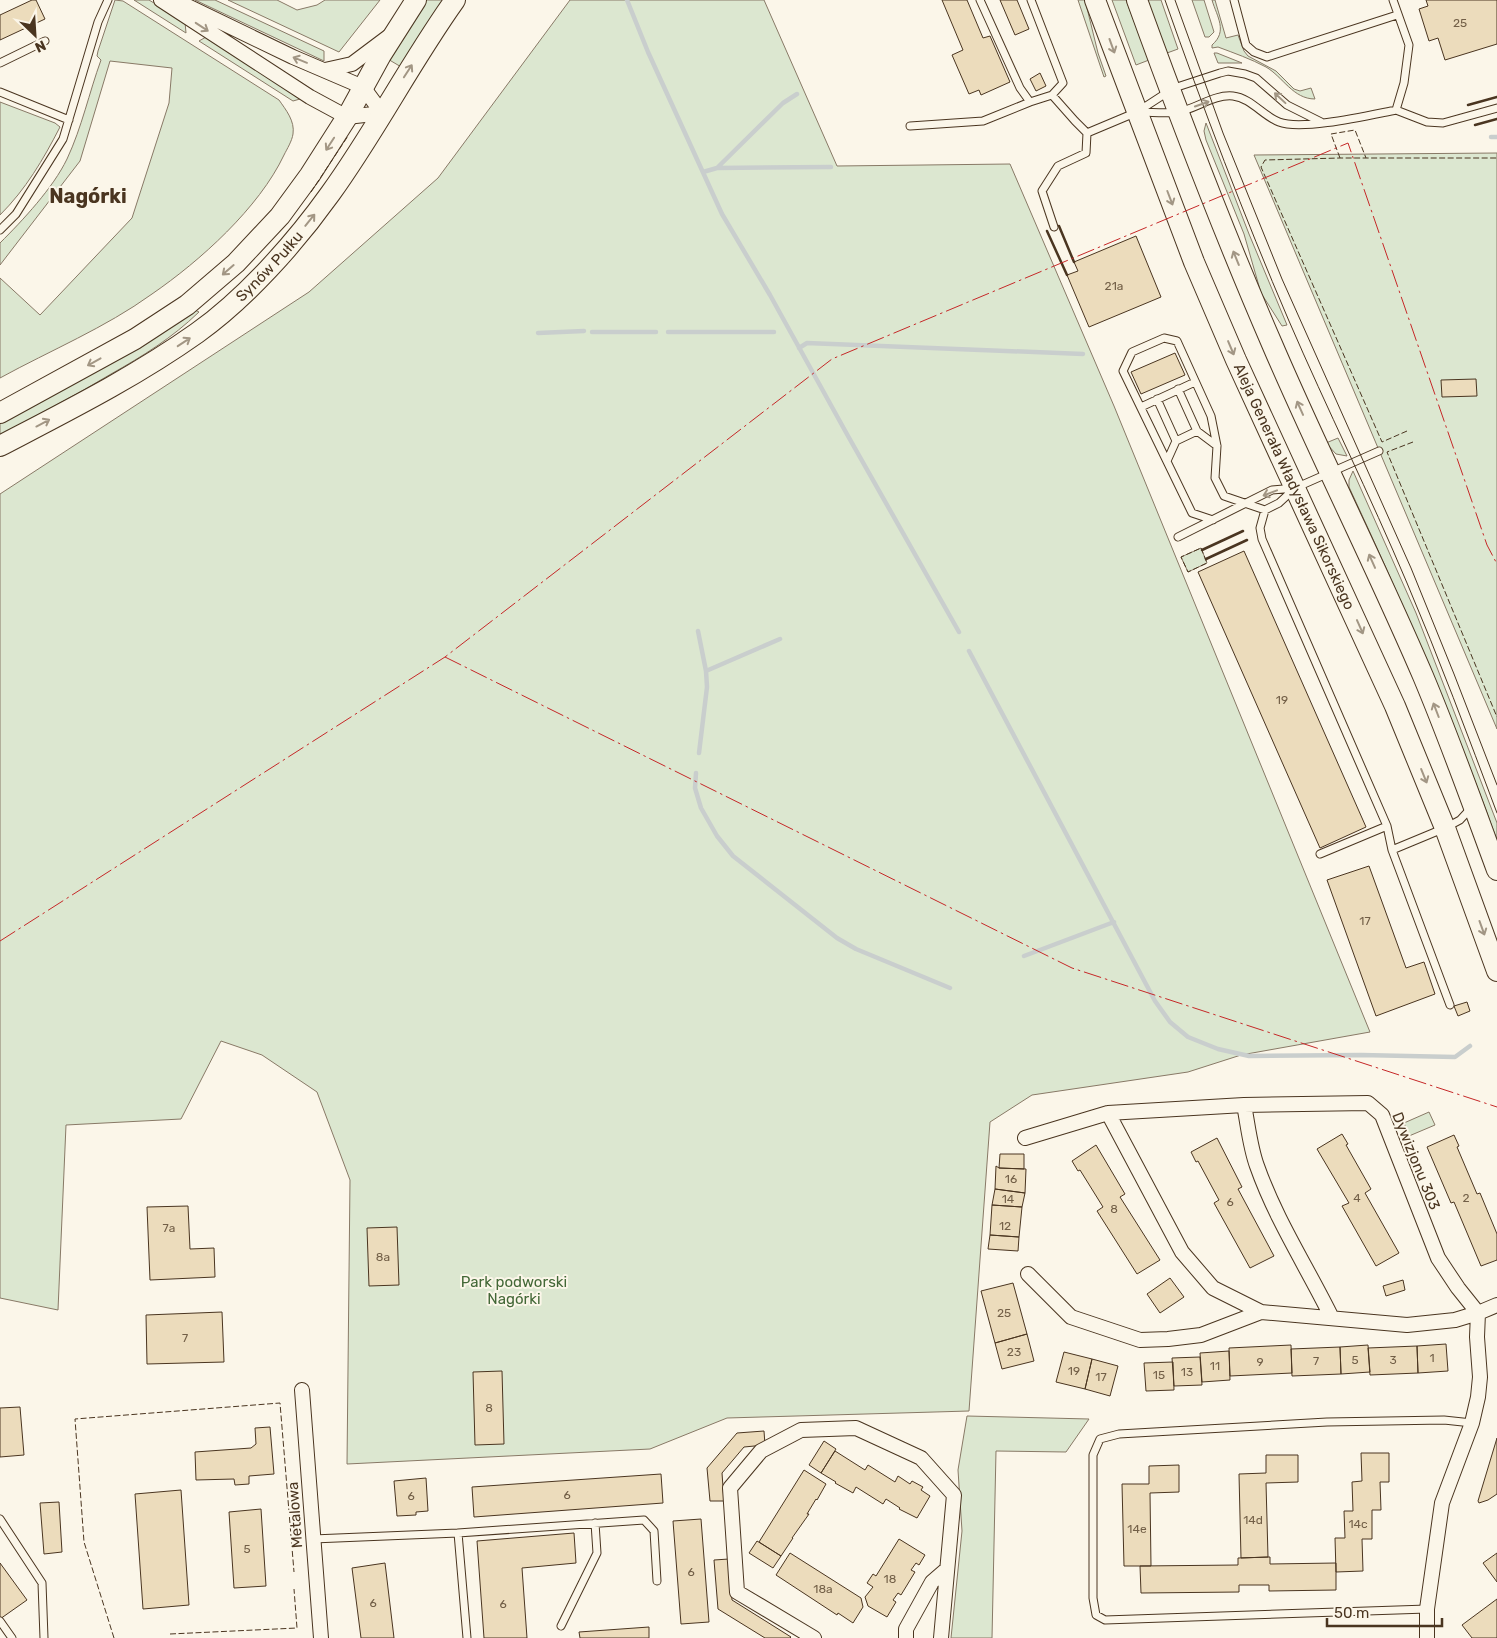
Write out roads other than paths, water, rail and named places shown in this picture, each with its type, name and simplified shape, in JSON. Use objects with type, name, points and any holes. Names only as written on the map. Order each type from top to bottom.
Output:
[{"type":"main road","name":"Synów Pułku","points":[[0,413],[135,339],[187,305],[236,262],[280,216],[310,175],[347,117],[395,32],[416,0]]},
{"type":"main road","name":"Synów Pułku","points":[[0,446],[154,361],[198,332],[242,295],[286,250],[330,194],[455,0]]},
{"type":"main road","name":"Aleja Generała Władysława Sikorskiego","points":[[1095,0],[1194,262],[1236,360],[1395,706],[1445,828],[1497,971]]},
{"type":"main road","points":[[1137,0],[1199,168],[1271,343],[1423,676],[1474,805],[1497,870]]},
{"type":"street","points":[[161,0],[310,96],[347,117],[382,113],[363,87],[293,57],[175,0]]},
{"type":"street","points":[[325,70],[352,64],[395,32]]},
{"type":"street","name":"Dywizjonu 303","points":[[1025,1138],[1108,1113],[1244,1106],[1368,1103],[1382,1115],[1438,1258],[1478,1313]]},
{"type":"street","points":[[1244,1106],[1256,1164],[1277,1215],[1332,1318]]},
{"type":"street","points":[[1108,1113],[1182,1252],[1213,1288],[1261,1312],[1408,1325],[1455,1320],[1497,1305]]},
{"type":"street","points":[[1028,1274],[1071,1317],[1140,1340],[1201,1335],[1261,1312]]},
{"type":"street","points":[[1427,1638],[1427,1609],[1442,1503],[1472,1422],[1478,1398],[1480,1376],[1477,1337],[1478,1313]]},
{"type":"street","name":"Metalowa","points":[[302,1390],[321,1638]]},
{"type":"street","points":[[814,1638],[736,1592],[730,1488],[761,1450],[801,1430],[856,1428],[921,1458],[954,1495],[941,1638]]},
{"type":"street","points":[[906,1638],[906,1629],[932,1582],[947,1568]]},
{"type":"lane","points":[[0,230],[16,214],[63,139],[98,22],[108,0]]},
{"type":"lane","points":[[980,0],[1020,88],[1030,102]]},
{"type":"lane","points":[[910,126],[983,121],[1052,95],[1063,83],[1031,0]]},
{"type":"lane","points":[[1234,0],[1246,45],[1254,52],[1267,57],[1397,15]]},
{"type":"lane","points":[[1393,0],[1409,44],[1404,83],[1396,110]]},
{"type":"lane","points":[[0,63],[45,41]]},
{"type":"lane","points":[[1087,133],[1137,112],[1170,90],[1228,71],[1245,74],[1261,82],[1288,105],[1322,122]]},
{"type":"lane","points":[[0,92],[69,120]]},
{"type":"lane","points":[[1052,95],[1087,133],[1086,153],[1058,166],[1042,191],[1054,227]]},
{"type":"lane","points":[[1137,112],[1178,112],[1218,98],[1233,96],[1247,101],[1266,116],[1280,123],[1293,125],[1396,110],[1426,122],[1444,123],[1497,108]]},
{"type":"lane","points":[[1213,520],[1192,513],[1123,371],[1132,352],[1164,338],[1177,341],[1211,416],[1217,446],[1215,478],[1224,496],[1265,510],[1279,503],[1295,488],[1379,451]]},
{"type":"lane","points":[[1141,406],[1196,382]]},
{"type":"lane","points":[[1178,389],[1198,431],[1217,446]]},
{"type":"lane","points":[[1157,399],[1176,441]]},
{"type":"lane","points":[[1167,461],[1176,441],[1198,431]]},
{"type":"lane","points":[[1178,537],[1272,490],[1295,488]]},
{"type":"lane","points":[[1265,510],[1260,528],[1262,539],[1387,826],[1392,850],[1450,1005]]},
{"type":"lane","points":[[1392,850],[1460,820],[1474,805]]},
{"type":"lane","points":[[1320,854],[1387,826]]},
{"type":"lane","points":[[1427,1609],[1105,1620],[1096,1615],[1093,1598],[1093,1455],[1100,1439],[1119,1434],[1327,1422],[1444,1420],[1472,1422]]},
{"type":"lane","points":[[0,1519],[42,1583],[44,1638]]},
{"type":"lane","points":[[313,1539],[458,1533],[644,1520],[654,1531],[657,1581]]},
{"type":"lane","points":[[561,1626],[597,1553],[595,1523]]},
{"type":"lane","points":[[458,1533],[467,1638]]},
{"type":"lane","points":[[0,1621],[12,1638]]},
{"type":"waterway","points":[[627,0],[648,52],[722,214],[770,295],[959,632]]},
{"type":"waterway","points":[[717,168],[783,103],[797,94]]},
{"type":"waterway","points":[[1491,137],[1497,137]]},
{"type":"waterway","points":[[703,172],[717,168],[831,167]]},
{"type":"waterway","points":[[538,333],[584,331]]},
{"type":"waterway","points":[[592,332],[656,332]]},
{"type":"waterway","points":[[668,332],[774,332]]},
{"type":"waterway","points":[[799,348],[807,343],[1083,354]]},
{"type":"waterway","points":[[698,631],[706,671],[707,687],[699,753]]},
{"type":"waterway","points":[[706,671],[780,639]]},
{"type":"waterway","points":[[969,651],[1155,1001],[1170,1022],[1188,1037],[1218,1049],[1249,1056],[1361,1055],[1455,1057],[1470,1046]]},
{"type":"waterway","points":[[696,773],[695,788],[701,808],[717,836],[733,856],[837,938],[856,949],[950,988]]},
{"type":"waterway","points":[[1024,956],[1114,922]]},
{"type":"tram line","points":[[1165,0],[1256,242],[1303,354],[1407,583],[1442,668],[1497,813]]},
{"type":"tram line","points":[[1175,0],[1223,133],[1282,279],[1411,568],[1497,785]]},
{"type":"district","name":"Nagórki","points":[[88,196]]},
{"type":"park label","name":"Park podworski Nagórki","points":[[514,1290]]}]
